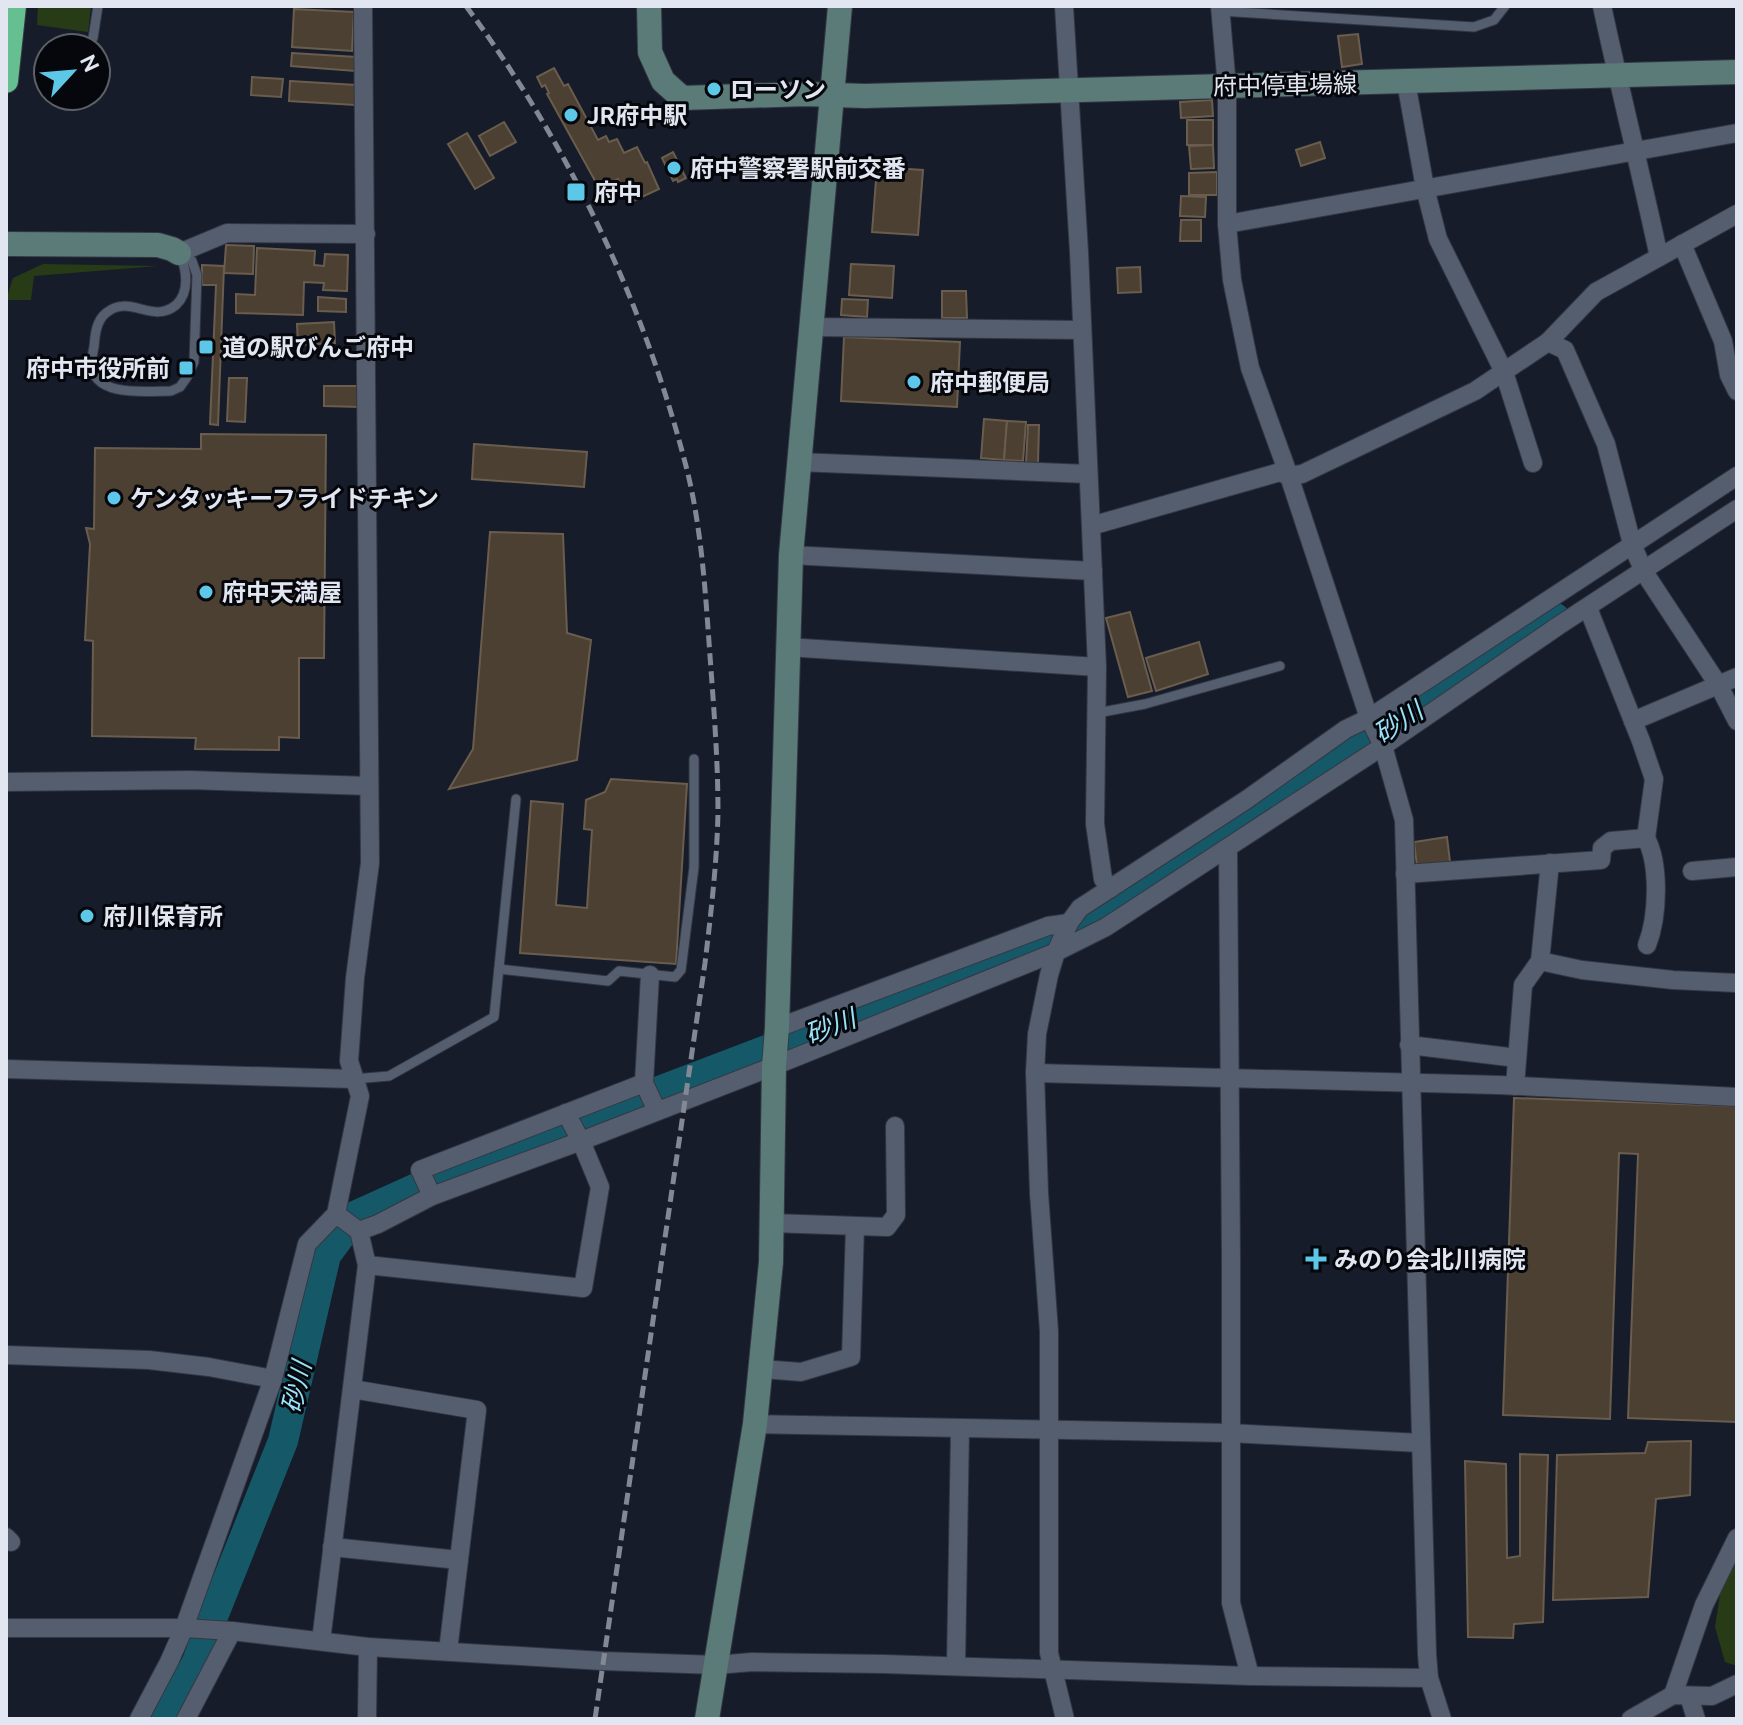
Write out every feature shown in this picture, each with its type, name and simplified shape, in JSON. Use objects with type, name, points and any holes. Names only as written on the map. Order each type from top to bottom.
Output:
[{"type":"highway","points":[[6,81],[14,6]]},
{"type":"street","points":[[139,1719],[184,1628],[273,1379],[307,1244],[336,1214],[360,1096],[349,1061],[355,978],[370,863],[363,6]]},
{"type":"street","name":"府中停車場線","points":[[649,6],[650,52],[663,81],[682,98],[1227,87],[1737,72]]},
{"type":"street","points":[[707,1719],[755,1424],[771,1262],[774,1066],[791,555],[840,6]]},
{"type":"street","points":[[1064,6],[1071,90],[1097,667],[1095,824],[1103,879],[1110,889]]},
{"type":"street","points":[[1602,6],[1659,257]]},
{"type":"street","points":[[1220,9],[1227,87],[1227,224],[1232,280],[1250,368],[1369,718],[1383,746],[1404,820],[1427,1654],[1429,1678],[1442,1719]]},
{"type":"street","points":[[1406,82],[1425,188],[1438,239],[1504,372],[1533,463]]},
{"type":"street","points":[[1227,224],[1737,133]]},
{"type":"street","points":[[1091,526],[1280,472],[1289,476],[1302,474],[1475,391],[1548,342],[1596,292],[1737,214]]},
{"type":"street","points":[[6,244],[158,245],[179,253],[227,233],[366,234]]},
{"type":"street","points":[[1682,244],[1723,341],[1729,375],[1737,391]]},
{"type":"street","points":[[811,327],[1081,330]]},
{"type":"street","points":[[1548,342],[1565,350],[1606,444],[1632,544],[1644,572],[1719,686],[1737,721]]},
{"type":"street","points":[[798,462],[1088,474]]},
{"type":"street","points":[[1065,1719],[1049,1653],[1049,1331],[1039,1193],[1035,1073],[1037,1034],[1056,952],[1069,923],[1080,908],[1246,800],[1346,729],[1369,718],[1737,476]]},
{"type":"street","points":[[359,1231],[432,1196],[774,1066],[1056,952],[1106,927],[1737,509]]},
{"type":"street","points":[[791,555],[1093,571]]},
{"type":"street","points":[[1588,608],[1654,779],[1646,838],[1653,850],[1654,929],[1647,945]]},
{"type":"street","points":[[787,647],[1097,667]]},
{"type":"street","points":[[1633,721],[1737,677]]},
{"type":"street","points":[[6,782],[190,780],[369,786]]},
{"type":"street","points":[[1405,874],[1601,860],[1602,848],[1611,841],[1646,838]]},
{"type":"street","points":[[1228,848],[1231,1603],[1250,1676]]},
{"type":"street","points":[[1515,1086],[1523,985],[1540,961],[1550,863]]},
{"type":"street","points":[[1692,871],[1737,867]]},
{"type":"street","points":[[777,1028],[1048,926],[1069,923]]},
{"type":"street","points":[[1540,961],[1582,970],[1737,983]]},
{"type":"street","points":[[650,975],[644,1083],[657,1111]]},
{"type":"street","points":[[1409,1045],[1517,1058]]},
{"type":"street","points":[[6,1069],[354,1079]]},
{"type":"street","points":[[1035,1073],[1515,1086],[1737,1097]]},
{"type":"street","points":[[432,1196],[420,1170],[644,1083]]},
{"type":"street","points":[[367,1265],[583,1288],[600,1187],[566,1113]]},
{"type":"street","points":[[772,1223],[887,1227],[896,1215],[895,1126]]},
{"type":"street","points":[[321,1641],[367,1265],[359,1231],[336,1214]]},
{"type":"street","points":[[761,1369],[801,1372],[851,1357],[855,1226]]},
{"type":"street","points":[[6,1355],[149,1360],[273,1379]]},
{"type":"street","points":[[352,1389],[477,1410],[448,1651]]},
{"type":"street","points":[[755,1424],[1230,1433],[1420,1443]]},
{"type":"street","points":[[956,1666],[960,1429]]},
{"type":"street","points":[[1696,1719],[1681,1695],[1704,1605],[1737,1538]]},
{"type":"street","points":[[332,1547],[459,1560]]},
{"type":"street","points":[[6,1628],[184,1628],[368,1647],[716,1665],[752,1662],[1429,1678]]},
{"type":"street","points":[[186,1719],[232,1631]]},
{"type":"street","points":[[367,1719],[368,1647]]},
{"type":"street","points":[[1631,1719],[1681,1695],[1712,1696],[1737,1684]]},
{"type":"lane","points":[[94,32],[98,6]]},
{"type":"lane","points":[[1220,9],[1474,27],[1494,20],[1505,6]]},
{"type":"lane","points":[[179,253],[192,261],[197,275],[194,362],[187,377],[180,387],[171,391],[112,389],[102,385],[92,367],[99,320],[107,312],[123,305],[159,313],[177,304],[184,293],[185,284],[185,264],[179,253]]},
{"type":"lane","points":[[1097,713],[1145,704],[1280,666]]},
{"type":"lane","points":[[499,969],[608,981],[619,971],[675,977],[681,970],[694,867],[694,759]]},
{"type":"lane","points":[[354,1079],[389,1076],[494,1017],[516,799]]},
{"type":"green space","points":[[38,6],[91,6],[88,32],[37,25]]},
{"type":"green space","points":[[43,264],[158,266],[34,276],[31,300],[6,300],[13,278]]},
{"type":"green space","points":[[1737,1561],[1737,1666],[1725,1662],[1715,1627],[1722,1581]]},
{"type":"building","points":[[294,9],[354,12],[352,51],[292,47]]},
{"type":"building","points":[[1358,34],[1362,64],[1342,67],[1338,36]]},
{"type":"building","points":[[292,53],[356,57],[355,71],[291,66]]},
{"type":"building","name":"JR府中駅","points":[[554,68],[564,86],[568,84],[598,140],[606,136],[609,142],[617,139],[624,153],[637,147],[659,189],[629,203],[618,179],[599,188],[547,94],[545,85],[542,87],[537,77]]},
{"type":"building","points":[[252,77],[283,79],[281,97],[251,95]]},
{"type":"building","points":[[290,81],[356,85],[355,105],[289,101]]},
{"type":"building","points":[[1212,100],[1213,116],[1181,118],[1180,102]]},
{"type":"building","points":[[1187,120],[1213,120],[1213,145],[1187,145]]},
{"type":"building","points":[[504,122],[516,142],[490,156],[479,136]]},
{"type":"building","points":[[467,133],[494,178],[475,189],[448,144]]},
{"type":"building","points":[[1320,142],[1325,158],[1301,166],[1296,150]]},
{"type":"building","points":[[1213,145],[1214,168],[1191,169],[1189,146]]},
{"type":"building","name":"府中警察署駅前交番","points":[[673,152],[686,178],[678,182],[677,179],[673,181],[662,158]]},
{"type":"building","points":[[877,167],[923,170],[918,235],[872,232]]},
{"type":"building","points":[[1217,172],[1217,195],[1189,195],[1189,173]]},
{"type":"building","points":[[1181,196],[1206,197],[1205,217],[1180,216]]},
{"type":"building","points":[[1181,220],[1201,220],[1201,241],[1180,241]]},
{"type":"building","points":[[226,245],[254,246],[253,274],[224,273]]},
{"type":"building","points":[[257,248],[315,251],[314,265],[324,266],[325,254],[348,255],[347,291],[323,290],[324,283],[304,282],[303,315],[236,313],[236,294],[255,295]]},
{"type":"building","points":[[851,264],[894,266],[892,298],[849,295]]},
{"type":"building","points":[[202,265],[224,266],[218,425],[210,424],[216,285],[202,285]]},
{"type":"building","points":[[1140,267],[1141,292],[1118,293],[1117,268]]},
{"type":"building","points":[[942,291],[966,291],[967,318],[942,318]]},
{"type":"building","points":[[318,297],[346,299],[346,312],[318,311]]},
{"type":"building","points":[[842,299],[868,300],[867,317],[841,315]]},
{"type":"building","points":[[334,322],[335,343],[298,345],[297,324]]},
{"type":"building","points":[[844,337],[960,342],[957,407],[841,401]]},
{"type":"building","points":[[229,378],[247,378],[245,422],[227,421]]},
{"type":"building","points":[[324,386],[360,386],[360,407],[324,406]]},
{"type":"building","points":[[984,419],[1007,421],[1004,460],[981,458]]},
{"type":"building","points":[[1007,421],[1026,422],[1023,461],[1004,460]]},
{"type":"building","points":[[1028,425],[1039,425],[1038,464],[1026,464]]},
{"type":"building","name":"府中天満屋","points":[[201,434],[326,435],[324,658],[299,658],[299,738],[279,737],[279,750],[195,749],[196,738],[92,736],[93,641],[85,640],[90,544],[86,528],[94,529],[95,448],[201,449]]},
{"type":"building","points":[[474,444],[587,452],[584,487],[472,479]]},
{"type":"building","points":[[490,532],[563,534],[567,633],[591,640],[577,760],[449,789],[473,749]]},
{"type":"building","points":[[1130,612],[1152,691],[1128,697],[1106,618]]},
{"type":"building","points":[[1199,642],[1208,674],[1156,691],[1146,658]]},
{"type":"building","points":[[611,779],[687,784],[676,964],[520,953],[531,801],[563,804],[556,905],[587,908],[592,830],[584,829],[586,800],[605,792]]},
{"type":"building","points":[[1447,837],[1450,862],[1417,866],[1414,842]]},
{"type":"building","points":[[1514,1098],[1737,1106],[1737,1422],[1628,1418],[1638,1154],[1619,1153],[1610,1419],[1503,1415]]},
{"type":"building","points":[[1691,1441],[1690,1495],[1656,1499],[1648,1597],[1553,1600],[1557,1455],[1645,1453],[1648,1442]]},
{"type":"building","points":[[1520,1454],[1548,1455],[1543,1622],[1514,1624],[1513,1638],[1468,1637],[1465,1461],[1506,1464],[1507,1558],[1520,1556]]},
{"type":"waterway","name":"砂川","points":[[166,1719],[197,1662],[283,1441],[326,1255],[355,1216],[483,1158],[1040,946],[1105,915],[1555,618]]},
{"type":"railway","points":[[466,6],[538,114],[600,229],[626,289],[671,411],[688,474],[704,579],[718,791],[711,906],[595,1719]]},
{"type":"place","name":"ローソン","points":[[714,89]]},
{"type":"place","name":"JR府中駅","points":[[571,115]]},
{"type":"place","name":"府中警察署駅前交番","points":[[674,168]]},
{"type":"place","name":"府中","points":[[576,192]]},
{"type":"place","name":"道の駅びんご府中","points":[[206,347]]},
{"type":"place","name":"府中市役所前","points":[[186,368]]},
{"type":"place","name":"府中郵便局","points":[[914,382]]},
{"type":"place","name":"ケンタッキーフライドチキン","points":[[114,498]]},
{"type":"place","name":"府中天満屋","points":[[206,592]]},
{"type":"place","name":"府川保育所","points":[[87,916]]},
{"type":"place","name":"みのり会北川病院","points":[[1316,1259]]}]
